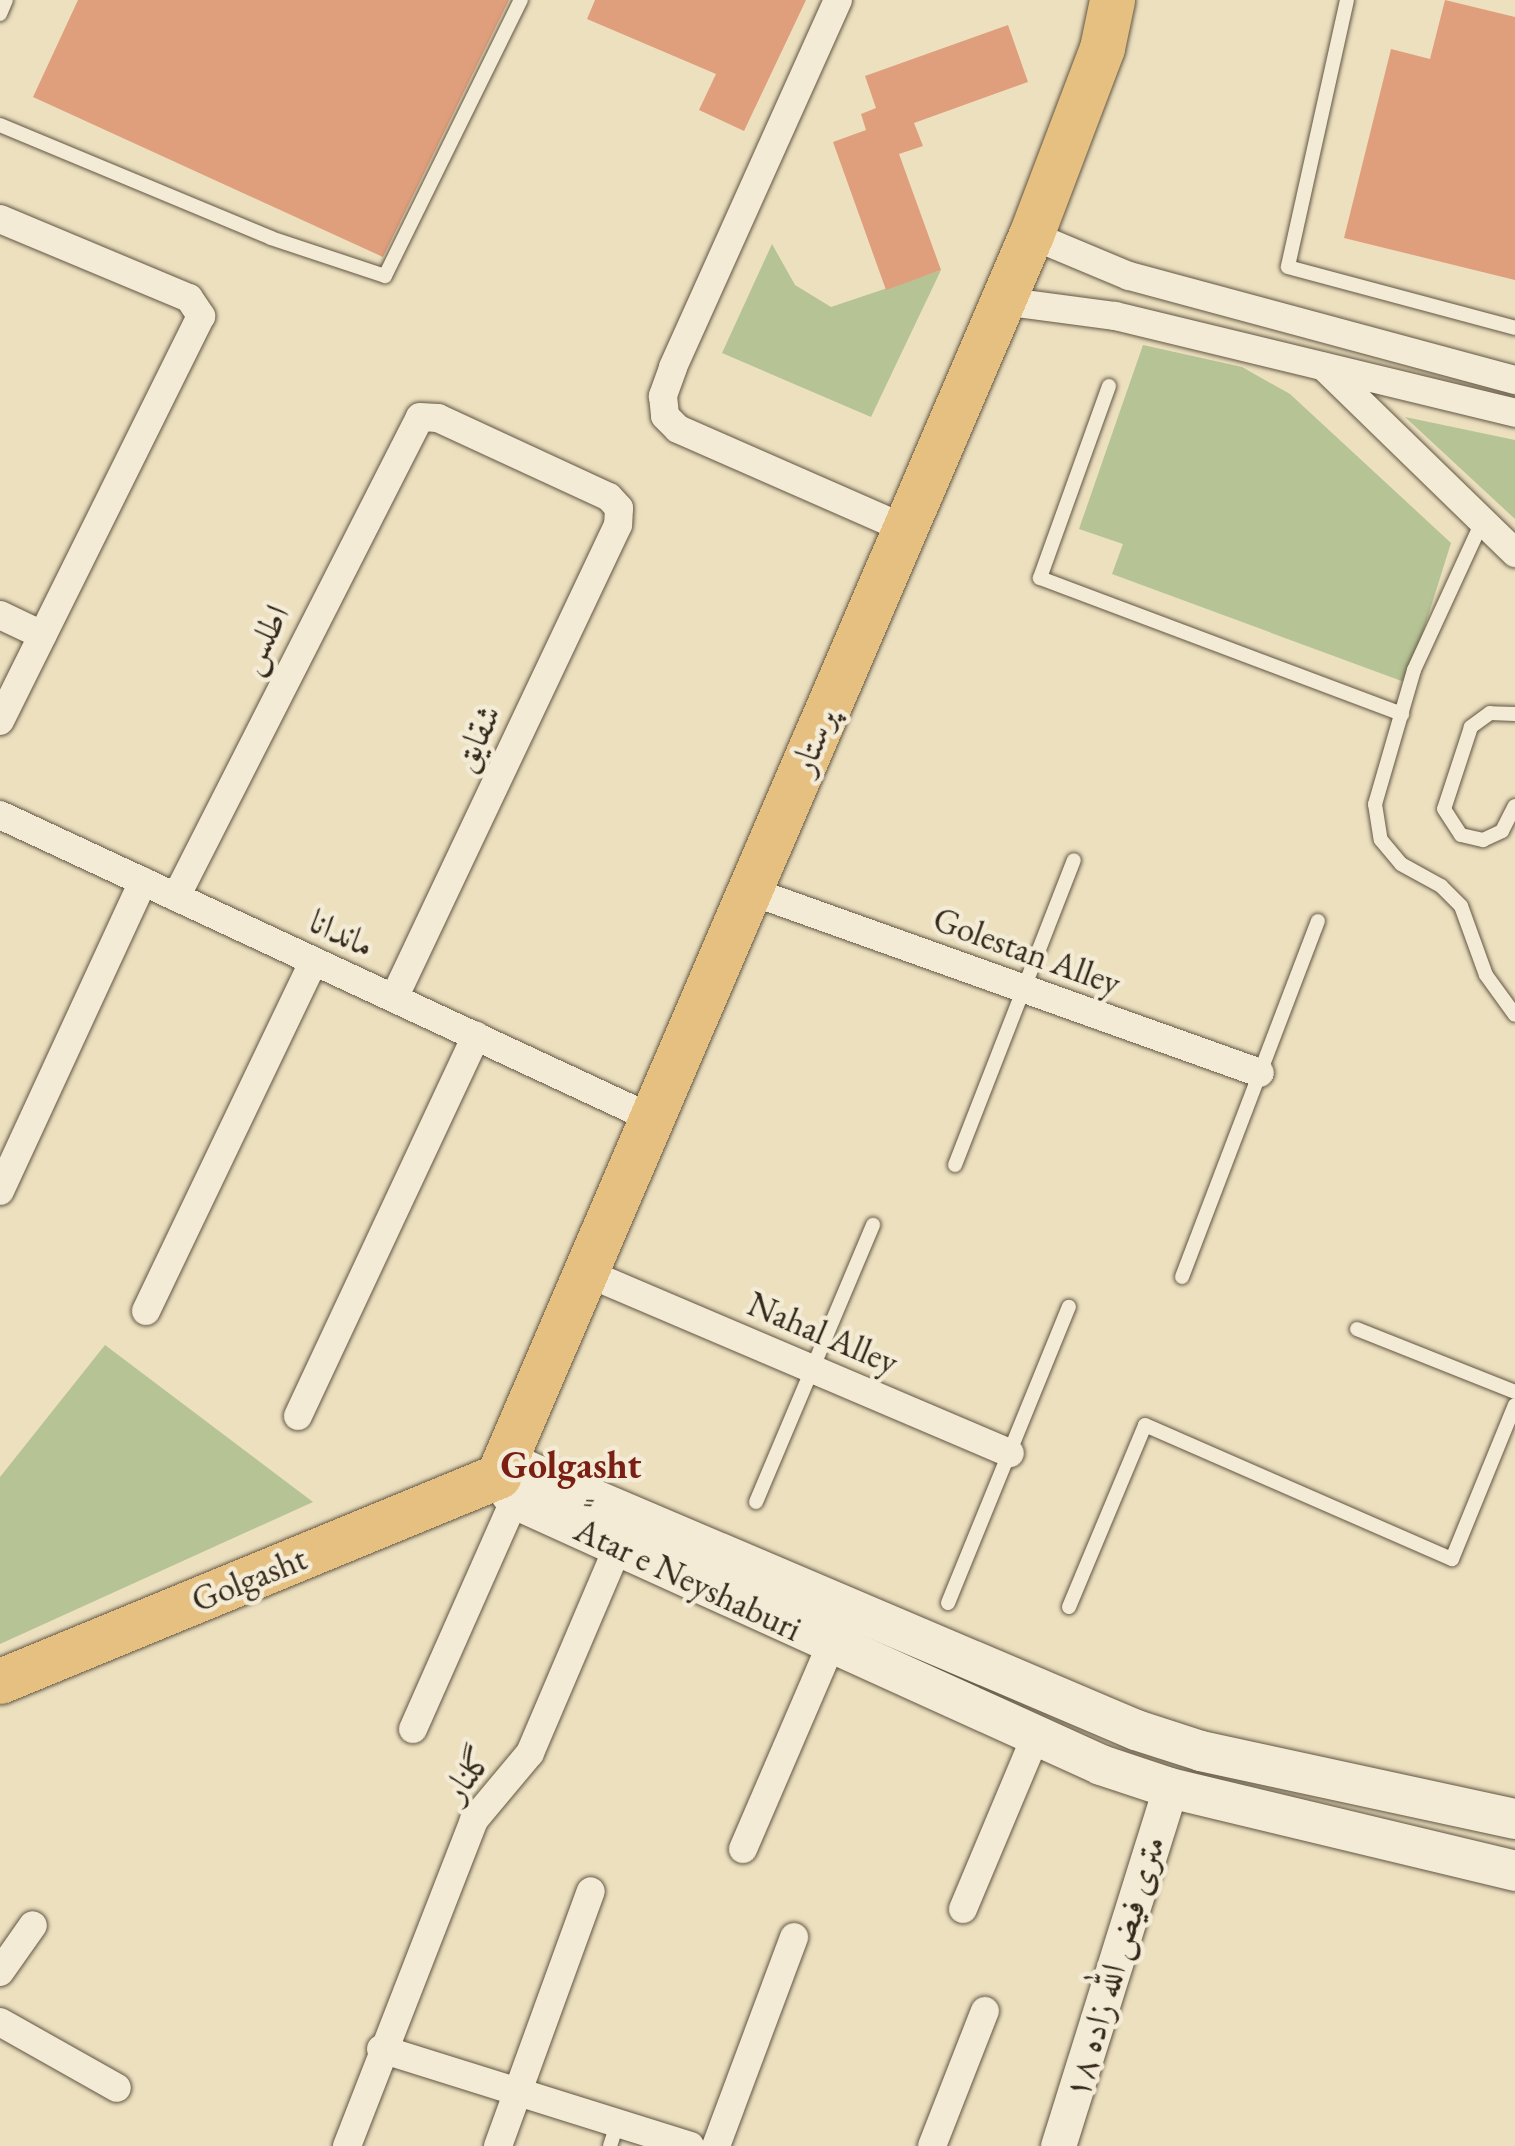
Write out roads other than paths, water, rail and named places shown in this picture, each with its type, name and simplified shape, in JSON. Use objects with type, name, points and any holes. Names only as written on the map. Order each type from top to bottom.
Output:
[{"type":"main road","name":"پرستار","points":[[513,1482],[606,1281],[770,898],[1039,238],[1121,1]]},
{"type":"main road","name":"پرستار","points":[[513,1482],[652,1118],[904,528],[1012,302]]},
{"type":"main road","name":"ََAtar e Neyshaburi","points":[[513,1482],[618,1547],[1035,1738],[1170,1788],[1515,1871]]},
{"type":"main road","name":"ََAtar e Neyshaburi","points":[[513,1482],[1136,1730],[1201,1751],[1515,1819]]},
{"type":"main road","name":"Golgasht","points":[[0,1681],[513,1482]]},
{"type":"street","points":[[838,0],[673,368],[663,396],[665,416],[678,429],[904,528]]},
{"type":"street","points":[[0,721],[201,316],[198,305],[1,219]]},
{"type":"street","points":[[1039,238],[1128,276],[1515,380]]},
{"type":"street","points":[[1012,302],[1115,316],[1515,413]]},
{"type":"street","points":[[1321,365],[1330,333]]},
{"type":"street","points":[[1321,365],[1515,553]]},
{"type":"street","name":"اطلس","points":[[176,897],[420,417],[438,418],[609,497],[619,508]]},
{"type":"street","name":"شقایق","points":[[394,998],[618,525],[619,508]]},
{"type":"street","points":[[0,615],[42,635]]},
{"type":"street","name":"ماندانا","points":[[0,815],[652,1118]]},
{"type":"street","points":[[0,1190],[143,882]]},
{"type":"street","name":"Golestan Alley","points":[[770,898],[1260,1074]]},
{"type":"street","points":[[146,1311],[314,961]]},
{"type":"street","points":[[298,1416],[476,1036]]},
{"type":"street","name":"Nahal Alley","points":[[606,1281],[1010,1454]]},
{"type":"street","points":[[414,1730],[513,1482]]},
{"type":"street","name":"گلنار","points":[[347,2146],[381,2049],[474,1820],[530,1753],[618,1547]]},
{"type":"street","points":[[742,1849],[831,1646]]},
{"type":"street","points":[[963,1909],[1035,1738]]},
{"type":"street","name":"۱۸ متری فیض الله زاده","points":[[1060,2145],[1170,1788]]},
{"type":"street","points":[[498,2146],[591,1891]]},
{"type":"street","points":[[0,1972],[32,1925]]},
{"type":"street","points":[[716,2146],[794,1937]]},
{"type":"street","points":[[932,2146],[985,2011]]},
{"type":"street","points":[[0,2022],[117,2088]]},
{"type":"street","points":[[381,2049],[518,2091],[614,2134],[690,2146]]},
{"type":"lane","points":[[0,14],[6,0]]},
{"type":"lane","points":[[0,125],[360,272],[391,272],[522,0]]},
{"type":"lane","points":[[1347,0],[1288,267],[1515,328]]},
{"type":"lane","points":[[1109,386],[1040,578],[1402,714]]},
{"type":"lane","points":[[1482,522],[1414,670],[1375,804],[1380,840],[1401,864],[1441,886],[1461,906],[1486,975],[1515,1015]]},
{"type":"lane","points":[[1514,712],[1490,712],[1471,727],[1444,809],[1461,835],[1482,840],[1502,831],[1515,806]]},
{"type":"lane","points":[[955,1165],[1074,860]]},
{"type":"lane","points":[[1182,1278],[1318,921]]},
{"type":"lane","points":[[756,1502],[874,1225]]},
{"type":"lane","points":[[948,1602],[1070,1307]]},
{"type":"lane","points":[[1357,1329],[1515,1392]]},
{"type":"lane","points":[[1069,1606],[1145,1425],[1452,1559],[1515,1405]]},
{"type":"district","name":"Golgasht","points":[[571,1465]]}]
